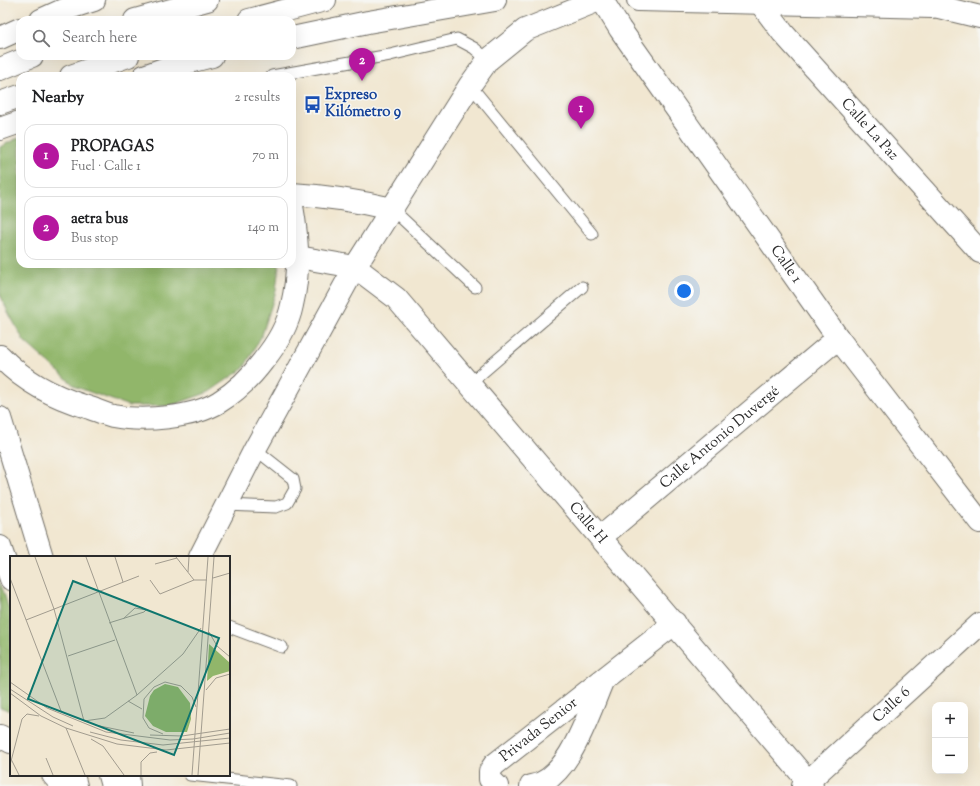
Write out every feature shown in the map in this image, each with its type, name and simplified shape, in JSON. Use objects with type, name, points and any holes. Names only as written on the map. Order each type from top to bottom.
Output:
[{"type":"main road","points":[[49,16],[71,5],[94,0]]},
{"type":"main road","points":[[149,16],[207,0]]},
{"type":"main road","points":[[262,16],[289,8],[326,0]]},
{"type":"main road","points":[[296,37],[368,22],[495,0]]},
{"type":"main road","points":[[201,556],[255,449],[355,267],[470,85],[488,60],[525,30],[598,0]]},
{"type":"main road","name":"Calle 1","points":[[602,0],[620,29],[838,338],[980,522]]},
{"type":"main road","points":[[638,0],[942,7]]},
{"type":"main road","points":[[910,0],[980,17]]},
{"type":"main road","name":"Calle La Paz","points":[[761,4],[782,33],[980,252]]},
{"type":"main road","points":[[273,16],[289,8]]},
{"type":"main road","points":[[0,38],[16,31]]},
{"type":"main road","points":[[0,69],[22,60]]},
{"type":"main road","points":[[82,72],[117,60]]},
{"type":"main road","points":[[166,68],[182,60]]},
{"type":"main road","points":[[155,72],[197,60]]},
{"type":"main road","points":[[0,104],[16,98]]},
{"type":"main road","points":[[0,129],[16,123]]},
{"type":"main road","points":[[296,194],[344,198],[392,209]]},
{"type":"main road","points":[[0,356],[26,379],[52,395],[114,416],[152,419],[186,414],[219,402],[249,379],[270,352],[284,328],[292,305],[298,257],[296,227]]},
{"type":"main road","points":[[298,257],[355,267]]},
{"type":"main road","name":"Calle H","points":[[355,267],[396,298],[675,623],[808,784]]},
{"type":"main road","name":"Calle Antonio Duvergé","points":[[601,537],[838,338]]},
{"type":"main road","points":[[0,418],[42,556]]},
{"type":"main road","points":[[0,547],[10,576]]},
{"type":"main road","name":"Privada Senior","points":[[497,786],[490,779],[490,771],[494,765],[675,623]]},
{"type":"main road","name":"Calle 6","points":[[808,784],[980,624]]},
{"type":"main road","name":"Privada Senior","points":[[531,786],[546,781],[567,761],[603,679]]},
{"type":"main road","points":[[0,736],[10,741]]},
{"type":"main road","points":[[54,776],[64,786]]},
{"type":"main road","points":[[73,776],[76,786]]},
{"type":"main road","points":[[109,776],[112,786]]},
{"type":"main road","points":[[128,776],[129,786]]},
{"type":"lane","points":[[294,72],[390,55],[457,39],[474,48],[488,60]]},
{"type":"lane","points":[[470,85],[592,234]]},
{"type":"lane","points":[[392,209],[475,287]]},
{"type":"lane","points":[[470,384],[582,286]]},
{"type":"lane","points":[[227,505],[276,507],[287,503],[295,489],[293,479],[255,449]]},
{"type":"lane","points":[[230,628],[282,647]]},
{"type":"lane","points":[[199,776],[291,786]]},
{"type":"green space","points":[[16,139],[16,268],[279,268],[276,291],[262,335],[244,368],[209,392],[170,406],[129,406],[76,387],[24,341],[0,294],[0,147]]},
{"type":"green space","points":[[0,581],[10,612],[10,711],[0,707]]},
{"type":"place","name":"aetra bus","points":[[362,81]]},
{"type":"place","name":"Expreso Kilómetro 9","points":[[312,104]]},
{"type":"place","name":"PROPAGAS","points":[[581,129]]}]
